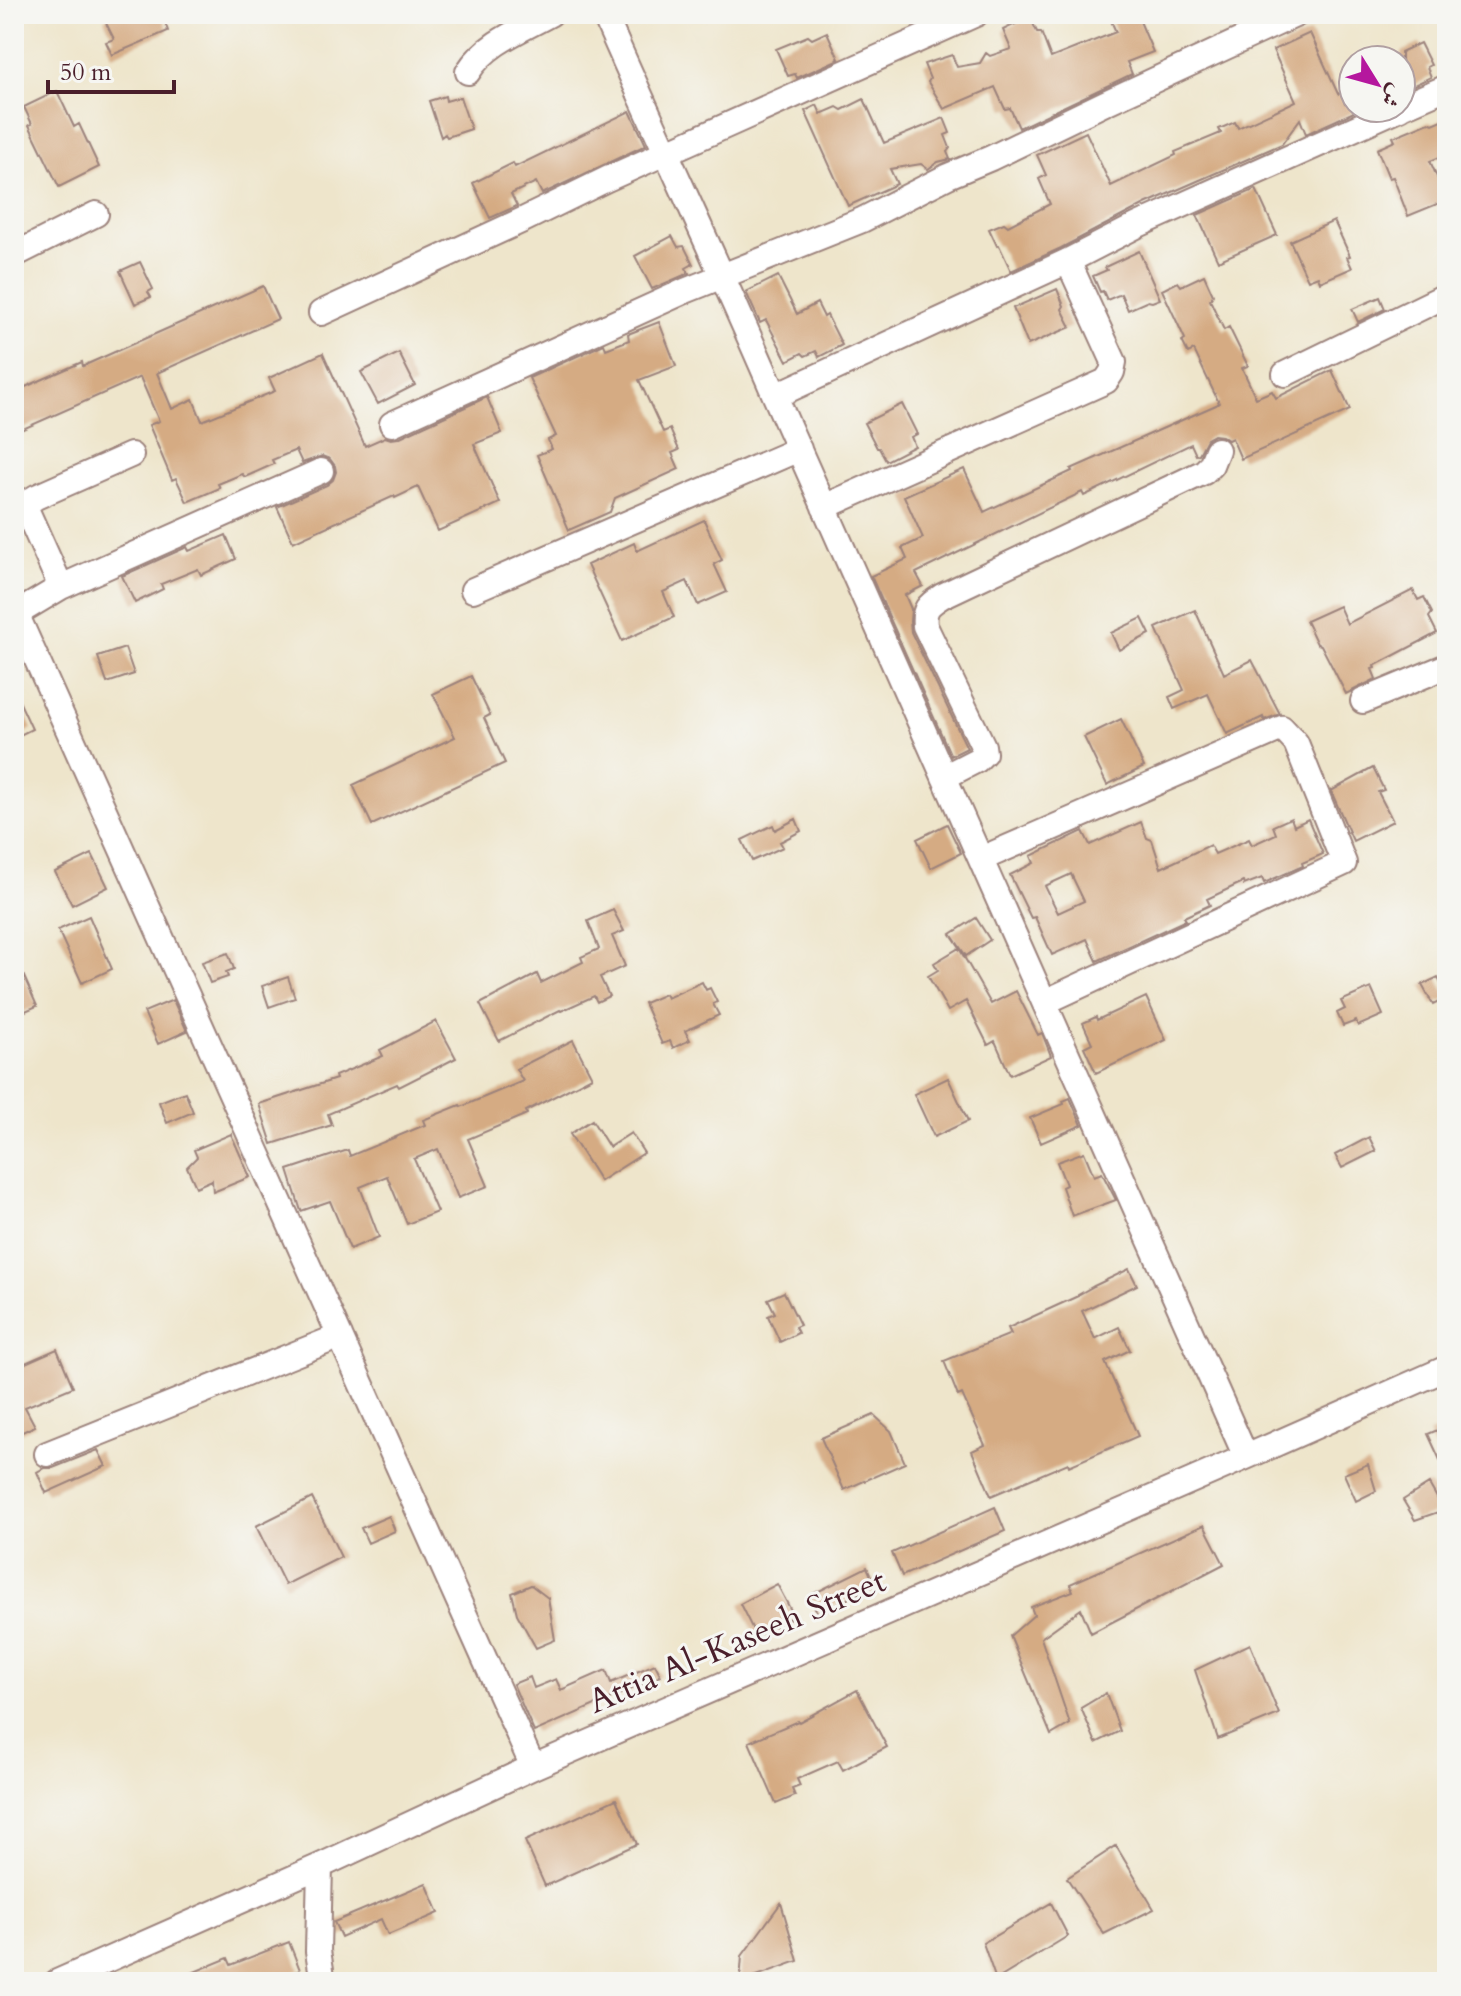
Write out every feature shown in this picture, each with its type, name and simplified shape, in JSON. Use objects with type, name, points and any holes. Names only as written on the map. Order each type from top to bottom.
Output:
[{"type":"street","points":[[468,72],[477,58],[490,47],[550,14]]},
{"type":"street","points":[[604,14],[665,154],[723,275],[1246,1457]]},
{"type":"street","points":[[321,313],[607,179],[976,14]]},
{"type":"street","points":[[392,424],[723,275],[862,220],[948,176],[1297,14]]},
{"type":"street","points":[[1417,100],[1447,87]]},
{"type":"street","points":[[775,396],[1068,261],[1138,225],[1364,124]]},
{"type":"street","points":[[14,255],[96,214]]},
{"type":"street","points":[[824,507],[1106,381],[1114,362],[1068,261]]},
{"type":"street","points":[[1285,374],[1447,295]]},
{"type":"street","points":[[473,590],[799,449]]},
{"type":"street","points":[[944,777],[977,760],[984,753],[925,626],[927,607],[942,596],[1204,472],[1211,465],[1217,450]]},
{"type":"street","points":[[61,587],[27,511],[28,502],[131,455]]},
{"type":"street","points":[[321,471],[61,587],[15,611],[533,1767]]},
{"type":"street","points":[[1363,701],[1447,666]]},
{"type":"street","points":[[981,859],[1282,728],[1296,743],[1344,863],[1045,1002]]},
{"type":"street","points":[[47,1454],[340,1336]]},
{"type":"street","name":"Attia Al-Kaseeh Street","points":[[57,1982],[320,1866],[533,1767],[1447,1368]]},
{"type":"street","points":[[320,1866],[318,1951],[323,1982]]},
{"type":"building","points":[[115,14],[162,14],[168,31],[112,55],[106,42],[114,39],[104,19]]},
{"type":"building","points":[[1108,14],[1137,14],[1153,52],[1127,62],[1132,74],[1019,128],[1010,108],[1005,109],[995,87],[944,109],[928,82],[930,79],[924,64],[952,55],[957,67],[980,63],[986,53],[990,56],[1011,49],[1003,30],[1030,17],[1037,32],[1041,32],[1051,58],[1116,32]]},
{"type":"building","points":[[827,32],[839,59],[797,78],[795,74],[788,76],[776,49]]},
{"type":"building","points":[[1310,33],[1337,92],[1337,120],[1306,134],[1300,119],[1282,144],[1145,204],[1011,271],[989,229],[1004,223],[1008,226],[1050,204],[1039,179],[1046,175],[1037,155],[1086,132],[1111,186],[1176,155],[1175,152],[1221,133],[1219,129],[1235,122],[1238,128],[1296,101],[1273,50]]},
{"type":"building","points":[[1420,43],[1431,65],[1427,67],[1431,77],[1417,84],[1417,44]]},
{"type":"building","points":[[57,91],[74,127],[79,124],[99,167],[59,187],[29,125],[32,124],[24,107]]},
{"type":"building","points":[[445,96],[446,101],[460,97],[471,129],[441,137],[429,101]]},
{"type":"building","points":[[864,99],[884,143],[944,118],[950,133],[945,135],[950,159],[928,169],[921,164],[890,169],[897,184],[848,206],[805,111],[817,105],[821,114],[837,107],[842,110]]},
{"type":"building","points":[[630,111],[646,145],[542,194],[536,182],[511,194],[517,206],[490,218],[473,183],[513,163],[515,167]]},
{"type":"building","points":[[1447,118],[1447,154],[1430,161],[1447,200],[1408,216],[1393,177],[1389,178],[1377,149],[1395,141],[1393,137]]},
{"type":"building","points":[[1256,189],[1277,235],[1218,261],[1197,215]]},
{"type":"building","points":[[1334,221],[1350,256],[1347,257],[1352,268],[1320,282],[1318,276],[1308,280],[1290,241]]},
{"type":"building","points":[[672,236],[678,247],[684,246],[693,264],[686,268],[689,273],[652,289],[635,256]]},
{"type":"building","points":[[1139,251],[1160,299],[1128,310],[1121,294],[1107,300],[1093,276]]},
{"type":"building","points":[[140,262],[153,289],[148,292],[151,297],[135,304],[120,271]]},
{"type":"building","points":[[1204,275],[1213,295],[1210,300],[1224,330],[1229,327],[1248,366],[1242,368],[1256,398],[1272,391],[1276,398],[1332,370],[1350,410],[1241,459],[1232,438],[1228,440],[1214,435],[1207,439],[1199,454],[1196,455],[1191,444],[1084,496],[1082,492],[916,573],[923,586],[905,595],[911,609],[911,632],[967,748],[951,756],[871,576],[907,559],[902,548],[923,538],[904,496],[964,469],[984,512],[1071,469],[1219,403],[1194,350],[1188,353],[1182,341],[1185,339],[1162,290],[1178,282],[1181,286]]},
{"type":"building","points":[[778,276],[797,314],[817,303],[824,317],[827,315],[842,345],[819,357],[816,351],[805,356],[802,353],[787,361],[766,320],[760,323],[746,292]]},
{"type":"building","points":[[263,286],[278,319],[157,373],[172,409],[193,399],[202,421],[275,391],[269,378],[323,353],[365,446],[385,437],[398,438],[487,397],[502,433],[474,444],[500,503],[438,531],[418,487],[293,542],[277,507],[333,480],[336,472],[330,459],[322,456],[302,463],[296,450],[272,460],[274,464],[245,477],[242,474],[218,484],[220,488],[187,502],[176,478],[172,480],[149,425],[159,421],[140,377],[14,433],[14,392],[82,362],[83,366]]},
{"type":"building","points":[[1057,289],[1071,327],[1028,345],[1013,308]]},
{"type":"building","points":[[1380,297],[1385,309],[1358,322],[1352,309]]},
{"type":"building","points":[[659,322],[676,366],[639,380],[663,432],[670,429],[679,450],[672,453],[679,469],[615,498],[610,512],[569,530],[537,455],[552,449],[548,440],[556,436],[529,378],[604,344],[606,349],[629,340],[628,334]]},
{"type":"building","points":[[399,353],[415,385],[378,404],[361,372]]},
{"type":"building","points":[[902,404],[917,434],[911,437],[915,446],[886,461],[864,423]]},
{"type":"building","points":[[704,520],[722,560],[714,564],[727,592],[698,605],[687,581],[663,592],[674,617],[622,641],[587,565],[634,543],[637,551]]},
{"type":"building","points":[[226,535],[236,559],[201,575],[198,569],[161,584],[163,589],[135,603],[122,576],[187,547],[189,551]]},
{"type":"building","points":[[1413,590],[1418,600],[1424,597],[1437,633],[1374,666],[1372,669],[1376,679],[1346,694],[1306,621],[1339,606],[1347,624]]},
{"type":"building","points":[[1195,610],[1224,674],[1252,660],[1280,714],[1264,720],[1263,717],[1227,734],[1208,694],[1174,709],[1169,697],[1184,690],[1156,628]]},
{"type":"building","points":[[1142,618],[1150,634],[1119,650],[1111,633]]},
{"type":"building","points":[[125,648],[134,674],[107,683],[98,657]]},
{"type":"building","points":[[471,676],[490,715],[484,718],[505,763],[372,825],[353,785],[455,737],[433,694]]},
{"type":"building","points":[[14,690],[32,729],[14,738]]},
{"type":"building","points":[[1121,719],[1144,767],[1107,785],[1084,737]]},
{"type":"building","points":[[1373,768],[1384,790],[1378,792],[1393,821],[1353,841],[1331,791]]},
{"type":"building","points":[[1291,818],[1294,826],[1308,819],[1323,854],[1264,883],[1262,878],[1244,885],[1243,882],[1207,899],[1210,905],[1184,917],[1186,920],[1097,961],[1087,939],[1052,955],[1035,917],[1031,918],[1010,875],[1034,863],[1031,856],[1083,831],[1090,845],[1141,822],[1147,838],[1152,840],[1161,868],[1210,845],[1215,854],[1249,839],[1252,845],[1276,834],[1273,826]],"holes":[[[1071,874],[1084,901],[1058,913],[1045,886]]]},
{"type":"building","points":[[796,819],[801,831],[780,842],[783,847],[752,861],[742,840],[773,825],[775,830]]},
{"type":"building","points":[[947,824],[961,853],[931,868],[917,839]]},
{"type":"building","points":[[92,854],[108,887],[72,905],[55,872]]},
{"type":"building","points":[[613,910],[624,931],[612,936],[625,966],[600,977],[609,996],[597,1002],[594,996],[499,1041],[480,1004],[537,974],[541,983],[583,962],[581,957],[599,949],[588,921]]},
{"type":"building","points":[[89,916],[112,969],[82,983],[58,930]]},
{"type":"building","points":[[976,918],[990,940],[966,956],[951,934]]},
{"type":"building","points":[[959,948],[991,1004],[1016,991],[1038,1035],[1042,1033],[1051,1056],[1010,1075],[995,1041],[988,1045],[966,1001],[948,1011],[928,976],[938,970],[934,963]]},
{"type":"building","points":[[228,953],[234,969],[226,972],[228,977],[210,983],[202,962]]},
{"type":"building","points":[[14,954],[37,1006],[14,1016]]},
{"type":"building","points":[[288,977],[295,998],[269,1007],[262,986]]},
{"type":"building","points":[[1438,977],[1447,998],[1433,1005],[1422,985]]},
{"type":"building","points":[[702,982],[706,990],[710,988],[719,1015],[685,1031],[690,1040],[673,1048],[670,1041],[662,1044],[644,1003],[665,994],[667,998]]},
{"type":"building","points":[[1371,988],[1383,1015],[1358,1026],[1356,1021],[1343,1026],[1337,1013],[1345,1009],[1341,1001]]},
{"type":"building","points":[[1146,997],[1166,1040],[1096,1073],[1084,1047],[1092,1043],[1083,1023],[1096,1017],[1097,1020]]},
{"type":"building","points":[[173,1000],[187,1031],[158,1044],[144,1012]]},
{"type":"building","points":[[436,1021],[456,1058],[399,1087],[397,1084],[328,1114],[332,1125],[272,1144],[259,1104],[336,1079],[335,1076],[383,1056],[380,1050]]},
{"type":"building","points":[[573,1040],[592,1077],[526,1111],[527,1114],[468,1139],[488,1186],[458,1198],[438,1149],[414,1159],[437,1212],[407,1224],[387,1176],[360,1187],[379,1237],[350,1249],[330,1201],[301,1211],[288,1170],[348,1150],[350,1156],[425,1125],[423,1120],[523,1081],[516,1069]]},
{"type":"building","points":[[948,1078],[968,1121],[934,1137],[914,1094]]},
{"type":"building","points":[[185,1092],[193,1112],[167,1123],[159,1102]]},
{"type":"building","points":[[1070,1098],[1082,1125],[1041,1143],[1030,1118],[1064,1104],[1063,1101]]},
{"type":"building","points":[[592,1120],[609,1147],[631,1133],[644,1153],[600,1181],[570,1134]]},
{"type":"building","points":[[231,1134],[250,1177],[213,1192],[212,1180],[196,1187],[187,1167],[197,1157],[194,1150]]},
{"type":"building","points":[[1369,1137],[1376,1151],[1342,1168],[1335,1155]]},
{"type":"building","points":[[1084,1152],[1094,1176],[1102,1173],[1116,1200],[1072,1216],[1062,1187],[1066,1185],[1057,1162]]},
{"type":"building","points":[[1129,1269],[1137,1285],[1082,1311],[1095,1339],[1119,1327],[1130,1350],[1105,1362],[1138,1436],[991,1496],[972,1451],[985,1445],[962,1394],[958,1396],[944,1361],[1011,1334],[1008,1328]]},
{"type":"building","points":[[784,1292],[800,1325],[795,1327],[798,1333],[780,1342],[768,1316],[775,1313],[768,1299]]},
{"type":"building","points":[[57,1349],[73,1387],[25,1407],[35,1426],[14,1436],[14,1368]]},
{"type":"building","points":[[874,1415],[891,1431],[905,1463],[844,1490],[821,1438]]},
{"type":"building","points":[[1447,1426],[1447,1475],[1428,1434]]},
{"type":"building","points":[[98,1450],[106,1466],[46,1493],[37,1472]]},
{"type":"building","points":[[1368,1464],[1376,1491],[1356,1501],[1344,1474]]},
{"type":"building","points":[[1429,1484],[1444,1510],[1415,1520],[1403,1500]]},
{"type":"building","points":[[312,1498],[341,1557],[285,1585],[256,1526]]},
{"type":"building","points":[[995,1507],[1005,1531],[902,1576],[892,1553]]},
{"type":"building","points":[[389,1516],[395,1531],[368,1543],[361,1528]]},
{"type":"building","points":[[1204,1525],[1224,1564],[1091,1633],[1081,1609],[1041,1638],[1070,1724],[1051,1735],[1010,1636],[1034,1615],[1031,1607],[1073,1591],[1070,1584]]},
{"type":"building","points":[[867,1567],[875,1585],[818,1614],[809,1596]]},
{"type":"building","points":[[777,1584],[794,1616],[756,1636],[740,1604]]},
{"type":"building","points":[[531,1585],[548,1598],[555,1640],[536,1648],[517,1614],[512,1593]]},
{"type":"building","points":[[1250,1644],[1279,1714],[1218,1739],[1195,1670]]},
{"type":"building","points":[[655,1664],[661,1676],[534,1732],[513,1684],[530,1677],[534,1688],[556,1679],[561,1690],[606,1670],[611,1683]]},
{"type":"building","points":[[857,1690],[887,1747],[843,1770],[838,1761],[797,1779],[800,1786],[792,1789],[795,1796],[776,1804],[749,1742],[799,1722]]},
{"type":"building","points":[[1106,1693],[1120,1731],[1096,1743],[1081,1708]]},
{"type":"building","points":[[616,1799],[637,1844],[545,1886],[525,1841]]},
{"type":"building","points":[[1116,1846],[1154,1909],[1104,1934],[1067,1878]]},
{"type":"building","points":[[426,1883],[439,1913],[388,1935],[381,1919],[341,1937],[334,1922]]},
{"type":"building","points":[[781,1903],[798,1961],[740,1982],[742,1956]]},
{"type":"building","points":[[1051,1903],[1068,1936],[996,1980],[983,1943]]},
{"type":"building","points":[[289,1942],[300,1970],[270,1982],[170,1982],[228,1958],[231,1965]]}]
